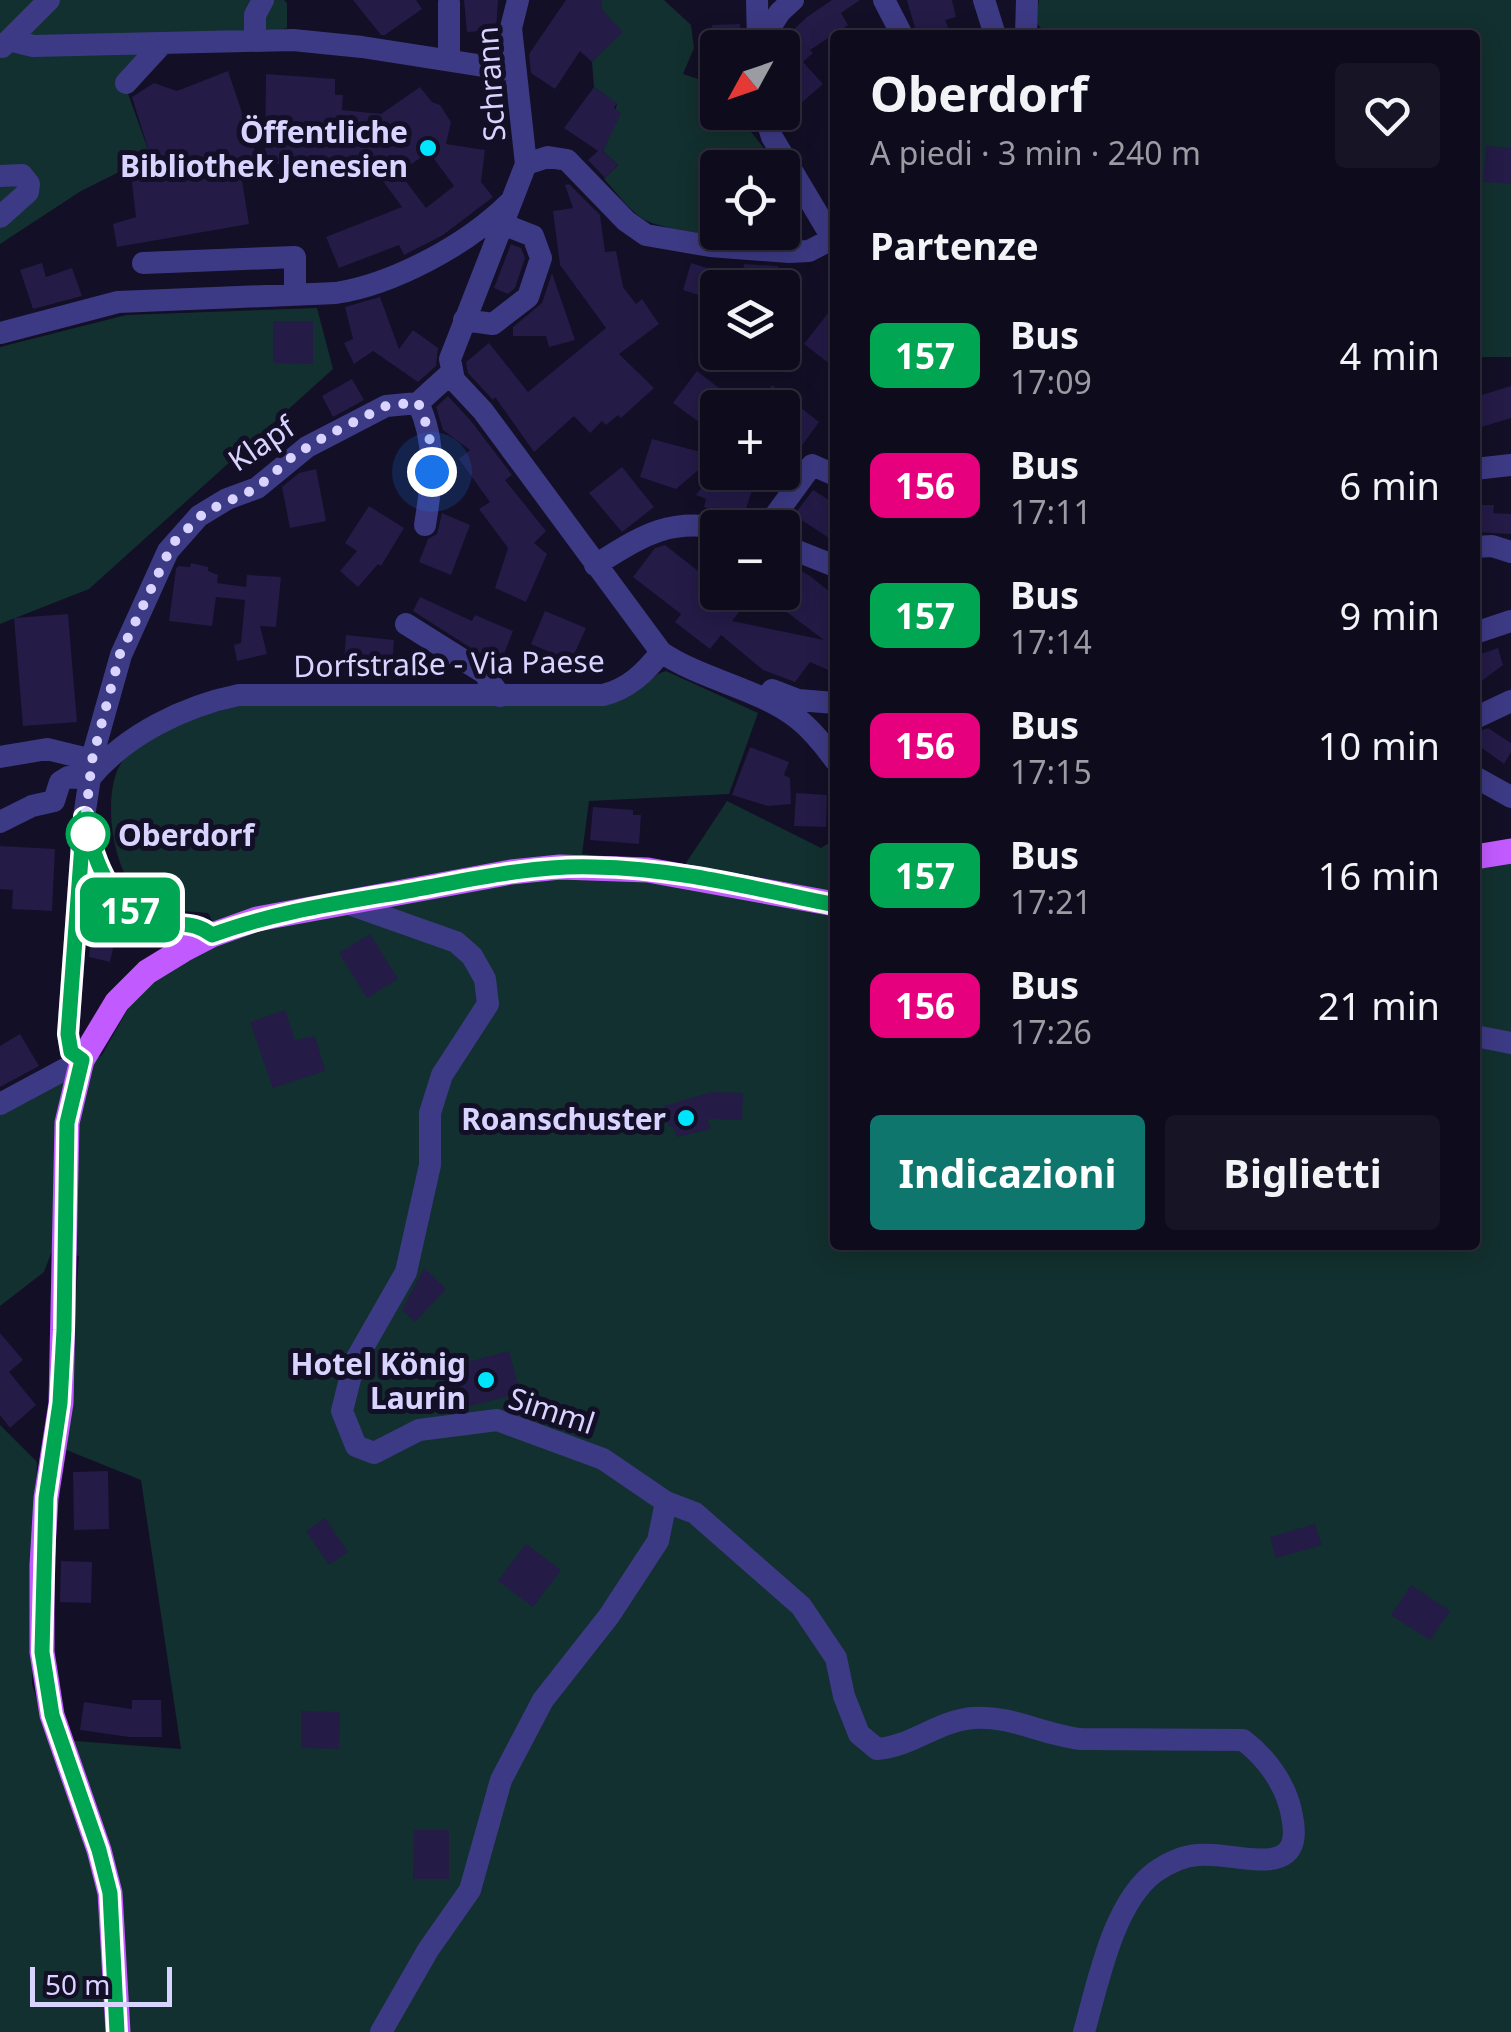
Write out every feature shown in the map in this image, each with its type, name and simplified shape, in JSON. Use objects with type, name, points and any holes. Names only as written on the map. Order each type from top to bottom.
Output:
[{"type":"main road","points":[[1480,856],[1511,851]]},
{"type":"main road","points":[[118,2032],[110,1893],[52,1715],[42,1652],[46,1498],[60,1403],[64,1330],[67,1123],[82,1060],[118,1002],[147,972],[212,935],[257,919],[560,867],[648,870],[830,903]]},
{"type":"street","points":[[5,44],[49,0]]},
{"type":"street","points":[[255,40],[255,15],[263,0]]},
{"type":"street","name":"Schrann","points":[[518,0],[510,28],[526,164]]},
{"type":"street","points":[[758,0],[758,30]]},
{"type":"street","points":[[769,30],[793,0]]},
{"type":"street","points":[[884,0],[899,30]]},
{"type":"street","points":[[984,0],[993,30]]},
{"type":"street","points":[[1026,30],[1027,0]]},
{"type":"street","points":[[449,3],[449,60]]},
{"type":"street","points":[[5,44],[321,42],[515,71]]},
{"type":"street","points":[[126,83],[160,45]]},
{"type":"street","points":[[770,130],[830,236]]},
{"type":"street","points":[[451,374],[450,360],[464,320],[526,164],[548,156],[568,160],[626,221],[658,239],[789,252],[810,251],[830,242]]},
{"type":"street","points":[[0,176],[22,175],[30,184],[28,192],[0,217]]},
{"type":"street","points":[[0,333],[118,302],[345,292],[420,264],[462,242],[512,200]]},
{"type":"street","points":[[464,320],[493,324],[528,297],[541,258],[532,236],[502,224]]},
{"type":"street","points":[[143,263],[295,257],[295,294]]},
{"type":"street","name":"Klapf","points":[[90,769],[120,654],[168,551],[184,531],[205,512],[257,488],[293,456],[326,436],[386,406],[418,402],[451,374]]},
{"type":"street","name":"Dorfstraße - Via Paese","points":[[54,802],[60,782],[90,769],[178,714],[240,695],[603,695],[618,692],[633,682],[660,652],[483,411],[451,374]]},
{"type":"street","points":[[418,402],[431,444],[432,472],[425,525]]},
{"type":"street","points":[[779,510],[812,465],[830,473]]},
{"type":"street","points":[[1480,469],[1511,466]]},
{"type":"street","points":[[595,565],[664,527],[700,524]]},
{"type":"street","points":[[1480,547],[1511,552]]},
{"type":"street","points":[[800,552],[830,564]]},
{"type":"street","points":[[1480,631],[1511,621]]},
{"type":"street","points":[[406,624],[484,673],[500,696]]},
{"type":"street","points":[[660,652],[787,711],[830,753]]},
{"type":"street","points":[[711,679],[720,670],[798,700],[830,702]]},
{"type":"street","points":[[1480,716],[1511,701]]},
{"type":"street","points":[[0,757],[48,749],[90,769],[68,1034],[71,1052],[82,1060],[0,1104]]},
{"type":"street","points":[[1480,780],[1511,797]]},
{"type":"street","points":[[0,822],[32,806],[54,802],[64,813],[84,817]]},
{"type":"street","points":[[84,817],[102,874],[128,908],[167,923],[192,924],[212,935]]},
{"type":"street","name":"Simml","points":[[343,902],[456,942],[472,956],[486,979],[488,1004],[442,1075],[430,1112],[430,1164],[406,1272],[354,1363],[342,1411],[356,1446],[374,1453],[419,1430],[497,1420],[603,1459],[666,1502],[694,1513],[801,1606],[836,1658],[844,1696],[859,1734],[877,1749],[896,1748],[932,1728],[972,1718],[1011,1720],[1047,1734],[1080,1739],[1243,1740],[1269,1766],[1291,1810],[1294,1846],[1284,1857],[1270,1860],[1195,1855],[1178,1858],[1152,1874],[1130,1900],[1106,1952],[1084,2032]]},
{"type":"street","points":[[1480,1037],[1511,1043]]},
{"type":"street","points":[[381,2032],[428,1950],[470,1890],[501,1780],[544,1700],[609,1616],[658,1541],[666,1502]]},
{"type":"green space","points":[[0,0],[284,0],[287,28],[270,32],[244,20],[244,34],[157,37],[121,74],[150,155],[130,158],[131,166],[81,191],[0,244]]},
{"type":"green space","points":[[601,0],[664,0],[691,25],[694,48],[683,74],[700,80],[700,130],[750,130],[765,150],[700,150],[700,233],[643,219],[604,179],[618,165],[603,151],[617,104],[594,87],[592,62],[622,32],[602,10]]},
{"type":"green space","points":[[1039,0],[1511,0],[1511,357],[1480,357],[1480,30],[1043,30],[1035,22]]},
{"type":"green space","points":[[317,308],[333,369],[89,589],[0,624],[0,347],[126,315]]},
{"type":"green space","points":[[666,671],[758,713],[729,794],[589,801],[582,854],[684,866],[727,801],[821,848],[830,842],[830,1250],[1480,1250],[1480,1048],[1511,1053],[1511,2032],[0,2032],[0,1425],[37,1462],[32,1684],[49,1739],[181,1749],[141,1480],[64,1449],[79,1256],[52,1251],[44,1272],[0,1306],[0,1113],[102,1055],[130,1005],[164,971],[222,938],[208,913],[154,905],[135,891],[126,876],[111,817],[114,779],[120,765],[130,752],[159,733],[194,718],[244,705],[628,697]]},
{"type":"green space","points":[[1511,860],[1511,1037],[1480,1030],[1480,866]]},
{"type":"building","points":[[353,0],[416,0],[422,9],[381,35]]},
{"type":"building","points":[[464,0],[498,0],[496,30],[467,32]]},
{"type":"building","points":[[566,0],[601,0],[602,10],[623,32],[592,62],[580,51],[555,89],[531,73],[529,54]]},
{"type":"building","points":[[832,0],[860,0],[841,13],[848,25],[830,30],[830,37],[810,50],[813,53],[803,62],[823,84],[800,104],[800,30],[793,30]]},
{"type":"building","points":[[907,0],[952,0],[956,17],[945,20],[949,30],[916,30]]},
{"type":"building","points":[[740,24],[740,30],[712,30],[712,25]]},
{"type":"building","points":[[228,71],[259,163],[239,162],[249,224],[117,247],[113,224],[136,217],[129,158],[150,155],[132,97],[154,83],[177,91]]},
{"type":"building","points":[[266,74],[335,79],[335,95],[343,95],[342,110],[381,114],[420,87],[432,102],[440,105],[451,122],[446,144],[485,150],[481,182],[493,197],[443,235],[404,255],[399,245],[339,268],[326,237],[402,207],[380,177],[265,163]],"holes":[[[429,152],[454,186],[426,208],[405,180],[410,176],[404,169]]]},
{"type":"building","points":[[594,87],[617,103],[614,108],[621,113],[603,151],[618,165],[605,178],[588,160],[598,151],[564,128]]},
{"type":"building","points":[[1486,146],[1511,148],[1511,184],[1483,182]]},
{"type":"building","points":[[569,184],[600,215],[605,252],[616,251],[623,287],[636,304],[642,299],[659,324],[619,354],[654,388],[621,418],[618,415],[606,425],[602,421],[590,433],[574,416],[534,452],[495,397],[493,400],[468,373],[466,362],[489,343],[528,392],[606,328],[560,265],[553,211],[573,208],[565,185]]},
{"type":"building","points":[[511,244],[521,248],[525,258],[515,288],[508,294],[494,288]]},
{"type":"building","points":[[42,263],[46,277],[72,268],[82,296],[33,309],[20,270]]},
{"type":"building","points":[[691,263],[713,270],[700,270],[700,295],[683,290]]},
{"type":"building","points":[[744,264],[778,266],[778,270],[743,270]]},
{"type":"building","points":[[552,273],[575,340],[549,347],[546,336],[513,336],[513,327],[542,303]]},
{"type":"building","points":[[380,297],[399,349],[413,330],[438,348],[436,366],[418,382],[373,351],[354,364],[344,343],[353,339],[345,307]]},
{"type":"building","points":[[830,310],[830,364],[804,344]]},
{"type":"building","points":[[273,321],[313,321],[313,364],[273,363]]},
{"type":"building","points":[[697,371],[722,390],[700,390],[700,423],[673,403]]},
{"type":"building","points":[[352,379],[364,400],[333,417],[322,396]]},
{"type":"building","points":[[1511,386],[1511,418],[1480,427],[1480,395]]},
{"type":"building","points":[[448,396],[512,475],[505,480],[546,531],[534,543],[547,554],[526,602],[495,588],[508,548],[479,509],[490,502],[459,459],[470,450],[443,430],[436,407]]},
{"type":"building","points":[[800,407],[819,422],[800,448]]},
{"type":"building","points":[[652,439],[700,452],[700,469],[676,489],[640,477]]},
{"type":"building","points":[[622,467],[654,507],[622,532],[589,493]]},
{"type":"building","points":[[316,469],[326,521],[290,528],[282,487],[299,473]]},
{"type":"building","points":[[700,490],[752,490],[746,510],[704,507],[706,499],[696,495]]},
{"type":"building","points":[[813,490],[830,501],[830,539],[800,519],[798,510]]},
{"type":"building","points":[[1480,505],[1494,505],[1493,513],[1511,514],[1511,534],[1480,532]]},
{"type":"building","points":[[369,506],[404,528],[381,566],[378,564],[358,587],[340,571],[357,551],[345,543]]},
{"type":"building","points":[[442,513],[470,525],[451,575],[419,562],[428,539],[437,534]]},
{"type":"building","points":[[665,545],[700,572],[700,610],[741,610],[732,621],[824,640],[784,610],[800,610],[800,570],[830,592],[830,671],[810,662],[795,682],[763,670],[721,635],[710,649],[675,622],[681,614],[633,577],[655,548]]},
{"type":"building","points":[[191,563],[208,567],[208,571],[218,575],[217,583],[246,587],[247,575],[281,577],[276,627],[260,626],[267,654],[237,661],[234,645],[241,643],[245,600],[216,597],[212,626],[169,621],[176,569],[190,567]]},
{"type":"building","points":[[420,597],[472,621],[475,615],[513,631],[499,666],[413,611]]},
{"type":"building","points":[[545,611],[586,628],[571,661],[531,644]]},
{"type":"building","points":[[68,614],[77,722],[23,726],[14,618]]},
{"type":"building","points":[[346,635],[394,640],[391,680],[343,676]]},
{"type":"building","points":[[1498,648],[1503,665],[1480,682],[1480,654]]},
{"type":"building","points":[[1488,728],[1511,743],[1504,764],[1480,747],[1480,731]]},
{"type":"building","points":[[750,747],[789,762],[784,775],[790,778],[791,804],[768,806],[732,795]]},
{"type":"building","points":[[796,793],[827,795],[826,827],[794,826]]},
{"type":"building","points":[[593,807],[633,810],[633,815],[641,815],[639,844],[590,840]]},
{"type":"building","points":[[0,846],[55,849],[52,911],[12,909],[13,890],[0,889]]},
{"type":"building","points":[[92,914],[119,920],[110,962],[89,957]]},
{"type":"building","points":[[370,934],[398,979],[367,998],[339,953]]},
{"type":"building","points":[[285,1010],[295,1040],[315,1036],[325,1071],[273,1088],[250,1022]]},
{"type":"building","points":[[20,1034],[39,1066],[0,1087],[0,1046]]},
{"type":"building","points":[[712,1092],[743,1093],[742,1120],[707,1119],[711,1129],[677,1137],[668,1125],[664,1106]]},
{"type":"building","points":[[424,1268],[446,1289],[415,1322],[402,1310]]},
{"type":"building","points":[[0,1333],[23,1360],[9,1372],[36,1405],[10,1428],[0,1415]]},
{"type":"building","points":[[509,1351],[520,1393],[459,1409],[449,1367]]},
{"type":"building","points":[[108,1471],[109,1529],[74,1530],[73,1472]]},
{"type":"building","points":[[325,1518],[348,1552],[329,1565],[306,1531]]},
{"type":"building","points":[[1315,1524],[1322,1545],[1276,1558],[1270,1537]]},
{"type":"building","points":[[526,1544],[561,1570],[533,1607],[498,1581]]},
{"type":"building","points":[[61,1561],[92,1562],[91,1603],[60,1602]]},
{"type":"building","points":[[1411,1585],[1450,1611],[1430,1640],[1391,1615]]},
{"type":"building","points":[[132,1700],[161,1700],[162,1737],[80,1730],[84,1702],[132,1709]]},
{"type":"building","points":[[301,1711],[340,1712],[339,1749],[301,1748]]},
{"type":"building","points":[[414,1830],[449,1830],[449,1879],[413,1879]]},
{"type":"bus line","name":"157","points":[[117,2032],[110,1893],[52,1715],[42,1652],[46,1498],[60,1403],[64,1330],[67,1123],[82,1060],[71,1052],[68,1034],[84,817],[102,874],[128,908],[167,923],[202,927],[212,935],[257,919],[308,908],[560,867],[648,870],[830,904]]},
{"type":"place","name":"Öffentliche Bibliothek Jenesien","points":[[428,148]]},
{"type":"place","name":"Oberdorf","points":[[88,834]]},
{"type":"place","name":"Roanschuster","points":[[686,1118]]},
{"type":"place","name":"Hotel König Laurin","points":[[486,1380]]},
{"type":"route","points":[[88,834],[83,840],[92,760],[120,654],[168,551],[184,531],[227,499],[257,488],[307,447],[394,404],[418,402],[429,432],[432,472]]}]
